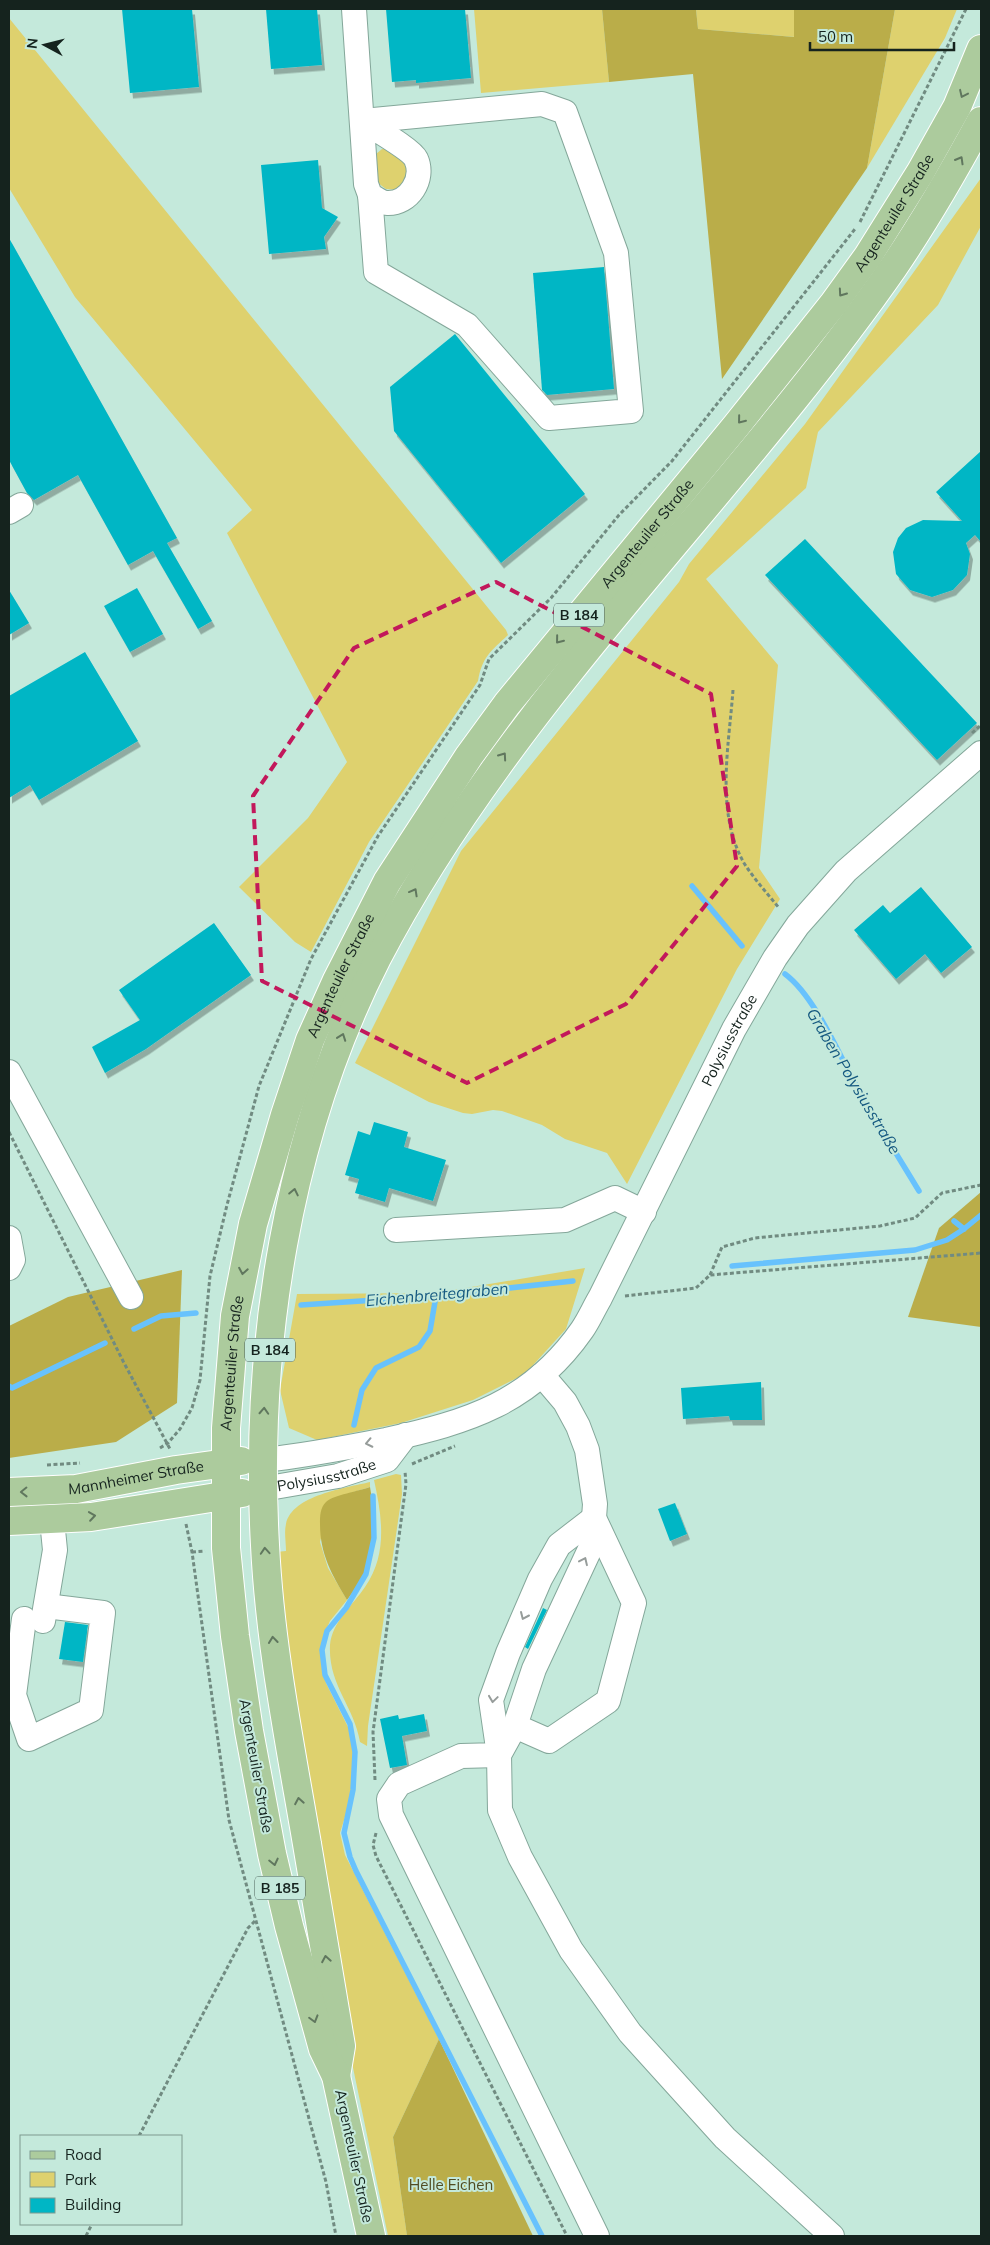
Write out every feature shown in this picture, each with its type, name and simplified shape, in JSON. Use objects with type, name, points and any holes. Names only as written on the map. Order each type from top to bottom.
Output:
[{"type":"main road","name":"Argenteuiler Straße","points":[[370,2236],[336,2076],[323,2049],[289,1926],[260,1790],[235,1636],[226,1548],[225,1462],[235,1316],[253,1224],[285,1115],[310,1040],[337,980],[387,882],[464,763],[507,704],[736,426],[834,303],[877,242],[920,174],[957,107],[981,50]]},
{"type":"main road","name":"Argenteuiler Straße","points":[[336,2076],[341,2046],[275,1656],[264,1544],[263,1490],[264,1407],[273,1315],[287,1225],[301,1160],[319,1102],[345,1029],[377,959],[420,882],[507,751],[662,557],[754,449],[849,328],[895,264],[938,198],[981,121]]},
{"type":"main road","name":"Mannheimer Straße","points":[[9,1492],[76,1489],[225,1462],[263,1460]]},
{"type":"main road","name":"Mannheimer Straße","points":[[9,1521],[91,1517],[263,1490]]},
{"type":"street","points":[[354,9],[364,173],[370,195],[376,272],[467,325],[549,418],[631,411],[616,252],[565,112],[542,104],[362,121]]},
{"type":"street","points":[[362,121],[416,159],[418,176],[410,194],[399,202],[386,203],[370,195]]},
{"type":"street","name":"Polysiusstraße","points":[[263,1460],[314,1454],[406,1435],[472,1418],[500,1405],[542,1375],[582,1330],[644,1212],[753,994],[798,925],[865,853],[981,752]]},
{"type":"street","points":[[9,1072],[130,1297]]},
{"type":"street","points":[[396,1230],[565,1220],[615,1198],[644,1212]]},
{"type":"street","points":[[9,1238],[13,1260],[9,1268]]},
{"type":"street","points":[[499,1755],[515,1726],[534,1669],[590,1549],[594,1518],[595,1504],[587,1450],[578,1426],[565,1402],[542,1375]]},
{"type":"street","name":"Polysiusstraße","points":[[263,1490],[338,1476],[387,1460],[406,1435]]},
{"type":"street","points":[[515,1726],[549,1741],[608,1701],[634,1603],[594,1518]]},
{"type":"street","points":[[594,1518],[559,1545],[540,1579],[508,1653],[491,1700],[499,1755],[500,1810],[520,1857],[571,1950],[630,2033],[725,2138],[832,2236]]},
{"type":"street","points":[[46,1606],[103,1613],[92,1710],[29,1739],[14,1695],[16,1618],[44,1621],[46,1606],[54,1550],[52,1520]]},
{"type":"street","points":[[499,1755],[462,1756],[398,1784],[389,1799],[392,1815],[597,2236]]},
{"type":"path","points":[[733,690],[727,768],[727,804],[731,832],[743,861],[754,878],[779,908]]},
{"type":"path","points":[[9,1132],[123,1362],[168,1443],[157,1450]]},
{"type":"path","points":[[600,1298],[696,1288],[710,1276],[722,1247],[755,1238],[880,1226],[915,1218],[942,1193],[981,1186]]},
{"type":"path","points":[[710,1276],[981,1253]]},
{"type":"path","points":[[38,1466],[87,1462]]},
{"type":"path","points":[[192,1552],[229,1820],[326,2182],[336,2236]]},
{"type":"path","points":[[139,2135],[248,1928],[255,1921]]},
{"type":"highlighted area","points":[[496,582],[711,694],[737,866],[626,1004],[467,1083],[262,981],[253,796],[354,648]]},
{"type":"green space","points":[[474,9],[602,9],[609,82],[481,93]]},
{"type":"green space","points":[[602,9],[696,9],[698,29],[794,37],[794,9],[895,9],[867,168],[722,379],[693,74],[609,82]]},
{"type":"green space","points":[[696,9],[794,9],[795,37],[698,29]]},
{"type":"green space","points":[[895,9],[957,9],[945,38],[867,168]]},
{"type":"green space","points":[[9,18],[506,630],[508,635],[488,655],[482,666],[478,681],[369,842],[311,952],[295,942],[239,887],[308,818],[347,762],[227,533],[252,510],[75,297],[9,188]]},
{"type":"green space","points":[[382,149],[391,149],[403,160],[409,174],[405,185],[398,190],[386,189],[378,183],[376,154]]},
{"type":"green space","points":[[981,178],[981,226],[938,305],[818,432],[806,488],[706,579],[778,665],[759,868],[780,899],[737,969],[627,1184],[607,1153],[565,1139],[542,1125],[502,1111],[463,1113],[429,1102],[355,1063],[461,851],[679,582],[689,564],[805,424]]},
{"type":"green space","points":[[981,1192],[981,1327],[908,1317],[939,1228]]},
{"type":"green space","points":[[585,1268],[566,1329],[525,1374],[473,1400],[401,1423],[317,1440],[289,1428],[280,1390],[297,1294],[436,1293]]},
{"type":"green space","points":[[182,1270],[177,1403],[116,1442],[9,1458],[9,1326],[68,1297]]},
{"type":"green space","points":[[396,1474],[401,1475],[402,1494],[368,1726],[367,1746],[360,1742],[357,1729],[337,1684],[330,1659],[330,1645],[339,1621],[365,1587],[377,1561],[380,1548],[381,1521],[374,1480]]},
{"type":"green space","points":[[370,1482],[370,1487],[331,1499],[320,1542],[328,1568],[347,1600],[330,1621],[323,1637],[322,1664],[326,1683],[349,1729],[354,1757],[352,1794],[340,1833],[345,1855],[439,2039],[393,2137],[407,2236],[388,2236],[351,2058],[294,1706],[276,1552],[286,1551],[286,1524],[290,1514],[298,1506],[321,1494]]},
{"type":"green space","points":[[370,1487],[375,1532],[372,1554],[365,1575],[347,1600],[332,1573],[322,1545],[321,1512],[324,1504],[329,1500]]},
{"type":"green space","name":"Helle Eichen","points":[[439,2039],[533,2236],[407,2236],[393,2137]]},
{"type":"building","points":[[122,9],[192,9],[199,87],[130,93]]},
{"type":"building","points":[[266,9],[317,9],[322,65],[271,69]]},
{"type":"building","points":[[386,9],[465,9],[471,78],[416,83],[416,80],[392,82]]},
{"type":"building","points":[[318,160],[322,208],[338,217],[324,237],[326,249],[269,254],[261,165]]},
{"type":"building","points":[[9,238],[177,538],[167,543],[212,621],[198,629],[153,551],[128,565],[78,475],[34,500],[27,493],[9,460]]},
{"type":"building","points":[[604,267],[614,389],[547,395],[542,390],[533,273]]},
{"type":"building","points":[[455,334],[585,494],[501,563],[394,431],[390,387]]},
{"type":"building","points":[[981,451],[981,542],[975,535],[966,543],[970,554],[967,575],[953,590],[932,597],[910,590],[896,574],[893,552],[898,538],[906,528],[923,520],[962,521],[936,492]]},
{"type":"building","points":[[805,539],[977,723],[937,760],[765,575]]},
{"type":"building","points":[[137,588],[163,634],[130,652],[104,606]]},
{"type":"building","points":[[9,590],[29,623],[9,635]]},
{"type":"building","points":[[85,652],[138,741],[39,800],[30,785],[9,798],[9,696]]},
{"type":"building","points":[[921,887],[972,947],[941,973],[925,954],[896,979],[854,930],[883,905],[890,913]]},
{"type":"building","points":[[214,923],[251,975],[146,1049],[105,1073],[92,1047],[140,1020],[119,990]]},
{"type":"building","points":[[374,1122],[408,1132],[404,1147],[446,1160],[433,1201],[389,1188],[385,1202],[355,1193],[359,1179],[345,1175],[358,1131],[370,1135]]},
{"type":"building","points":[[761,1382],[762,1420],[730,1420],[729,1416],[683,1419],[681,1388]]},
{"type":"building","points":[[675,1503],[687,1534],[670,1541],[658,1509]]},
{"type":"building","points":[[543,1608],[547,1610],[528,1649],[525,1647]]},
{"type":"building","points":[[65,1622],[88,1625],[83,1662],[59,1659]]},
{"type":"building","points":[[424,1714],[427,1731],[402,1736],[407,1765],[390,1768],[380,1719],[398,1715],[399,1719]]},
{"type":"waterway","name":"Graben Polysiusstraße","points":[[692,886],[742,946]]},
{"type":"waterway","name":"Graben Polysiusstraße","points":[[785,974],[796,984],[817,1013],[860,1093],[919,1191]]},
{"type":"waterway","name":"Eichenbreitegraben","points":[[732,1266],[915,1250],[947,1240],[981,1215]]},
{"type":"waterway","name":"Graben Polysiusstraße","points":[[954,1221],[964,1229]]},
{"type":"waterway","name":"Eichenbreitegraben","points":[[301,1305],[436,1296],[573,1281]]},
{"type":"waterway","points":[[354,1425],[362,1390],[376,1368],[419,1347],[430,1331],[436,1296]]},
{"type":"waterway","name":"Eichenbreitegraben","points":[[134,1329],[161,1316],[196,1313]]},
{"type":"waterway","name":"Eichenbreitegraben","points":[[9,1386],[12,1388],[105,1343]]},
{"type":"waterway","points":[[373,1496],[374,1538],[366,1574],[346,1608],[327,1631],[322,1650],[325,1675],[350,1724],[355,1752],[353,1790],[344,1833],[350,1857],[356,1871],[542,2236]]}]
